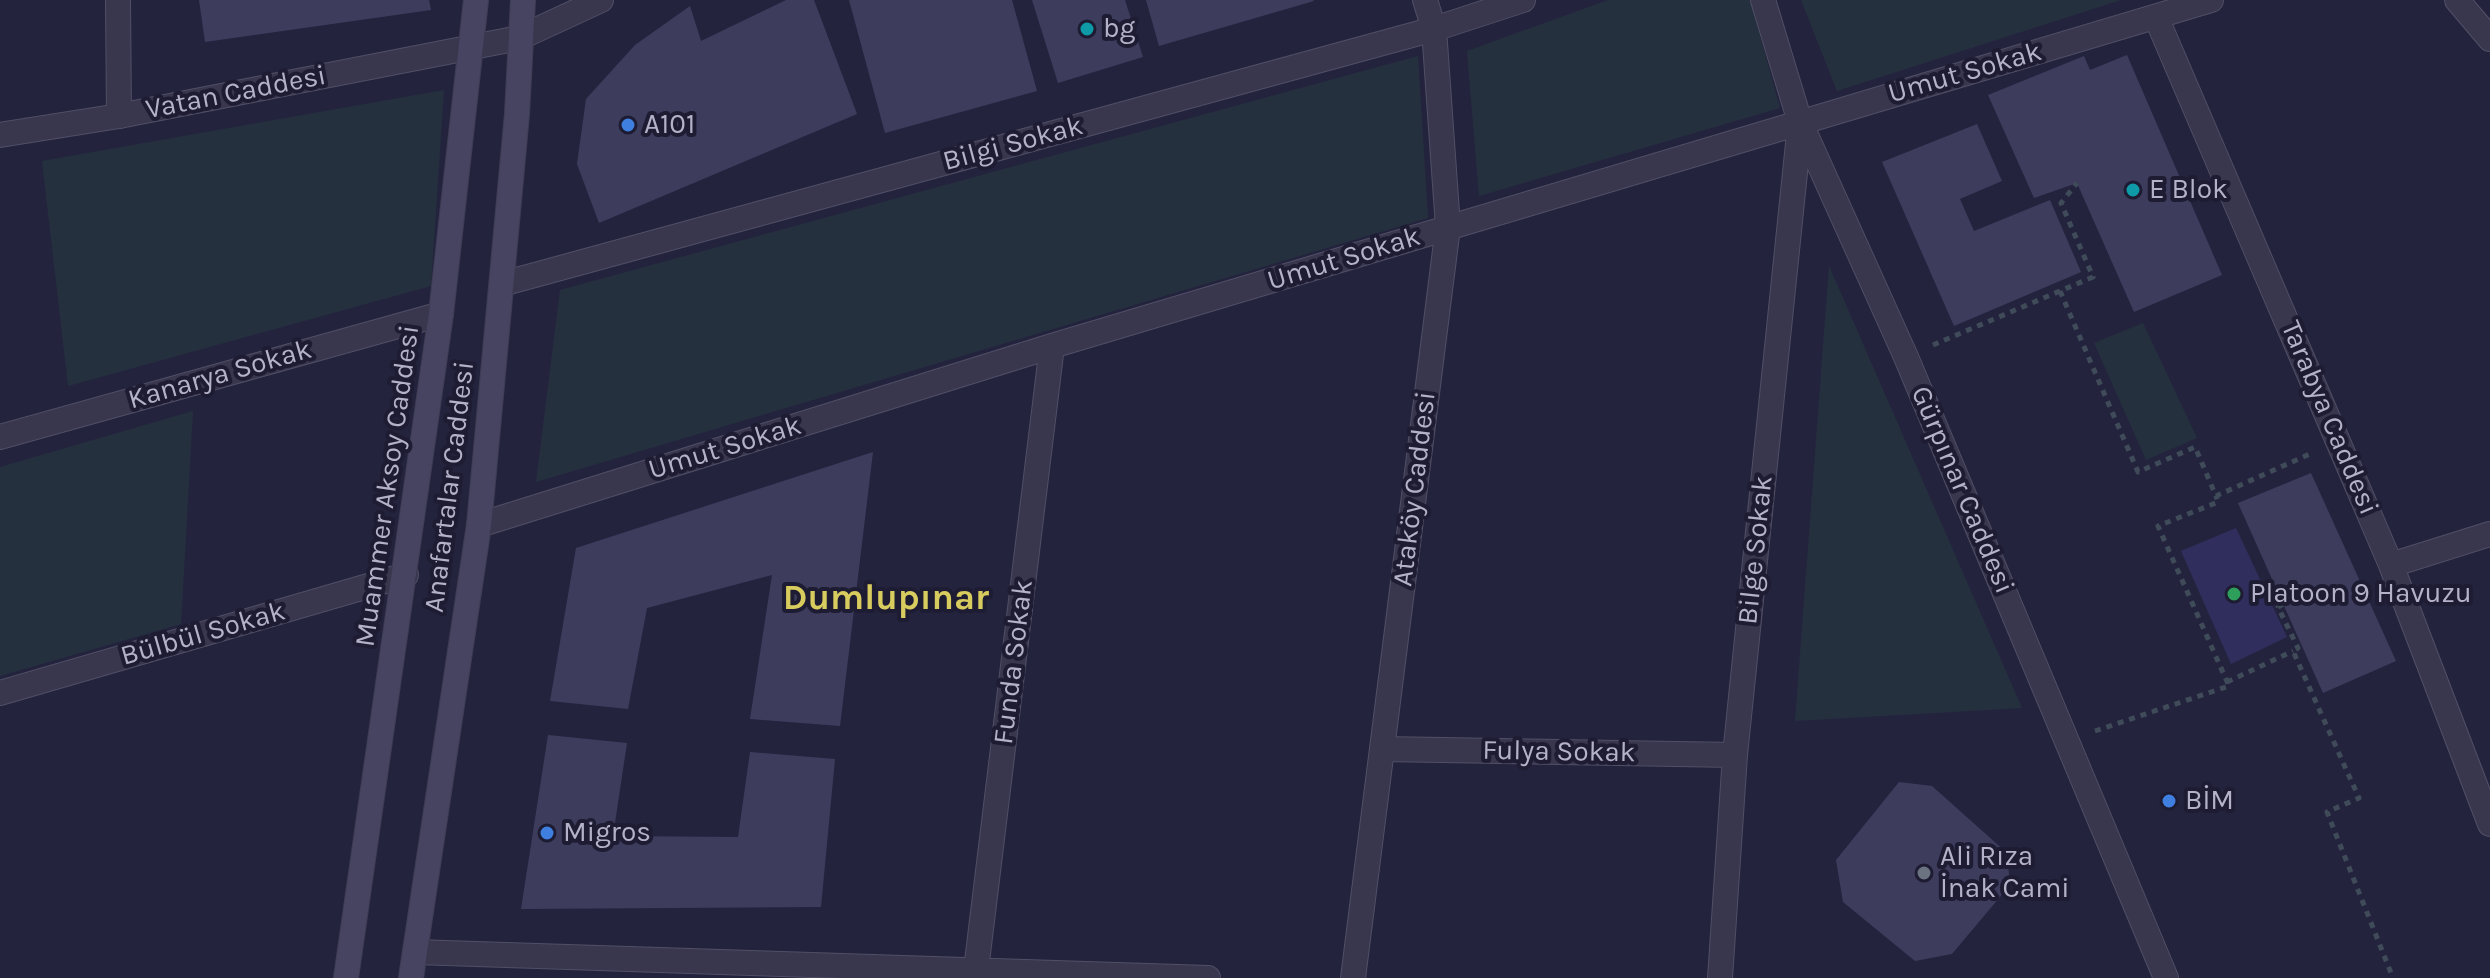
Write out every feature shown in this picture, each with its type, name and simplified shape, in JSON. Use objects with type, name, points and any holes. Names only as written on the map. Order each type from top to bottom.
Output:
[{"type":"main road","name":"Muammer Aksoy Caddesi","points":[[346,978],[441,314],[476,0]]},
{"type":"main road","name":"Anafartalar Caddesi","points":[[411,978],[479,525],[517,114],[523,0]]},
{"type":"street","points":[[118,0],[119,116]]},
{"type":"street","name":"Vatan Caddesi","points":[[0,135],[119,116],[471,49],[519,38],[601,0]]},
{"type":"street","name":"Ataköy Caddesi","points":[[1353,978],[1448,227],[1434,29],[1425,0]]},
{"type":"street","name":"Bilgi Sokak","points":[[502,284],[1434,29],[1523,0]]},
{"type":"street","name":"Gürpınar Caddesi","points":[[1763,0],[1800,122],[1906,357],[2166,978]]},
{"type":"street","name":"Umut Sokak","points":[[479,525],[1052,346],[2211,0]]},
{"type":"street","points":[[2457,0],[2490,39]]},
{"type":"street","name":"Tarabya Caddesi","points":[[2156,17],[2391,565],[2490,824]]},
{"type":"street","name":"Bilge Sokak","points":[[1720,978],[1735,755],[1800,122]]},
{"type":"street","name":"Kanarya Sokak","points":[[0,437],[441,314]]},
{"type":"street","name":"Funda Sokak","points":[[976,975],[1052,346]]},
{"type":"street","points":[[2391,565],[2490,534]]},
{"type":"street","name":"Bülbül Sokak","points":[[0,693],[406,575]]},
{"type":"street","name":"Fulya Sokak","points":[[1383,749],[1735,755]]},
{"type":"street","points":[[415,952],[976,975],[1208,978]]},
{"type":"path","points":[[1906,357],[2093,277],[2061,203],[2077,183]]},
{"type":"path","points":[[2060,291],[2138,472],[2195,447],[2216,496],[2218,502],[2158,526],[2229,686],[2067,740]]},
{"type":"path","points":[[2216,496],[2338,441]]},
{"type":"path","points":[[2227,682],[2298,648],[2278,607],[2283,604]]},
{"type":"path","points":[[2293,651],[2359,798],[2327,812],[2393,978]]},
{"type":"shaded area","points":[[1608,0],[1750,0],[1780,108],[1479,196],[1467,51]]},
{"type":"shaded area","points":[[1801,0],[2121,0],[1837,91]]},
{"type":"shaded area","points":[[1418,56],[1428,218],[536,482],[560,290]]},
{"type":"shaded area","points":[[444,90],[431,286],[68,386],[42,161]]},
{"type":"shaded area","points":[[1829,266],[2022,708],[1795,721]]},
{"type":"shaded area","points":[[2143,323],[2197,438],[2146,460],[2094,343]]},
{"type":"shaded area","points":[[193,411],[181,624],[0,676],[0,467]]},
{"type":"shaded area","name":"Platoon 9 Havuzu","points":[[2236,528],[2287,637],[2231,664],[2181,551]]},
{"type":"building","points":[[199,0],[429,0],[431,10],[205,42]]},
{"type":"building","points":[[786,0],[814,0],[857,114],[599,223],[577,164],[586,99],[635,45],[690,6],[701,41]]},
{"type":"building","points":[[849,0],[1012,0],[1037,91],[885,133]]},
{"type":"building","name":"bg","points":[[1032,0],[1125,0],[1143,57],[1058,83]]},
{"type":"building","points":[[1146,0],[1313,0],[1314,1],[1159,46]]},
{"type":"building","name":"E Blok","points":[[2127,55],[2222,275],[2134,312],[2077,183],[2034,198],[1988,95],[2084,56],[2090,70]]},
{"type":"building","points":[[1977,124],[2002,181],[1960,199],[1974,231],[2050,200],[2081,272],[1954,326],[1882,162]]},
{"type":"building","points":[[873,452],[840,726],[750,719],[772,575],[647,608],[628,709],[550,701],[576,548]]},
{"type":"building","points":[[2311,473],[2396,661],[2323,693],[2238,503]]},
{"type":"building","points":[[548,735],[627,743],[613,836],[738,837],[750,752],[835,759],[821,907],[521,909]]},
{"type":"building","name":"Ali Rıza İnak Cami","points":[[1899,782],[1932,786],[2007,853],[2010,885],[1952,954],[1915,961],[1843,902],[1836,860]]},
{"type":"place","name":"bg","points":[[1087,29]]},
{"type":"place","name":"A101","points":[[628,125]]},
{"type":"place","name":"E Blok","points":[[2133,190]]},
{"type":"place","name":"Platoon 9 Havuzu","points":[[2234,594]]},
{"type":"place","name":"BİM","points":[[2169,801]]},
{"type":"place","name":"Migros","points":[[547,833]]},
{"type":"place","name":"Ali Rıza İnak Cami","points":[[1924,873]]},
{"type":"district","name":"Dumlupınar","points":[[886,599]]}]
